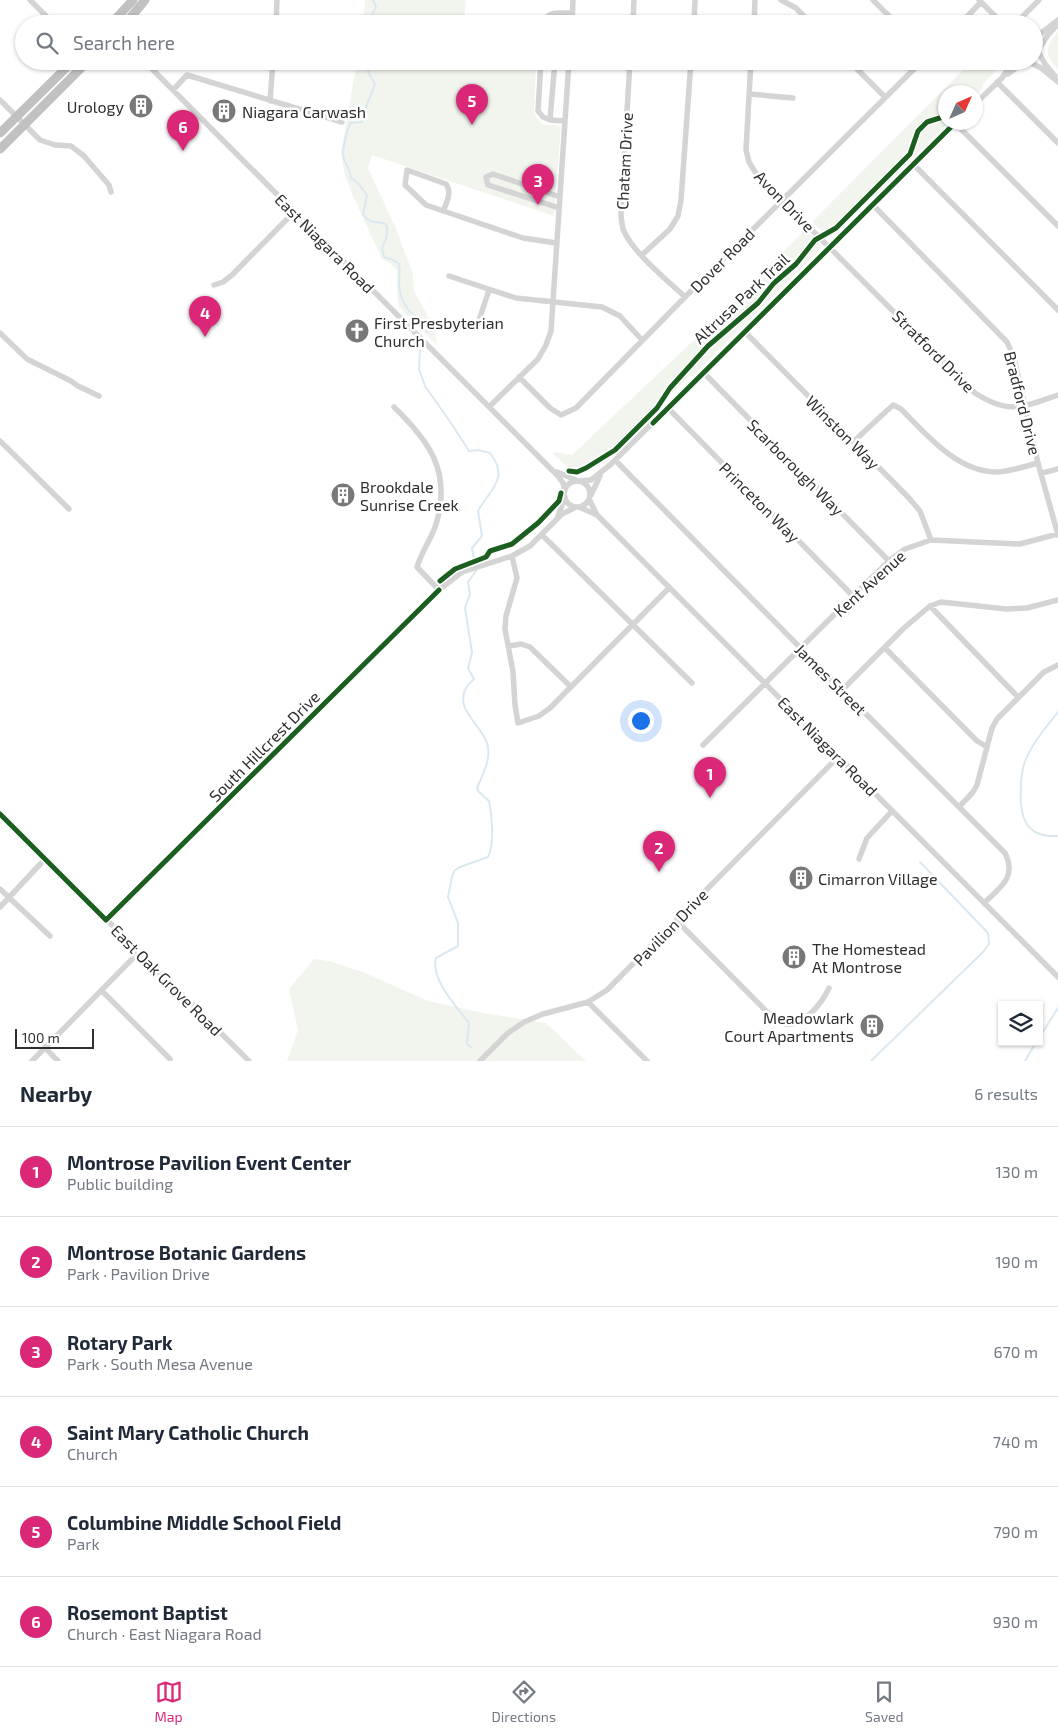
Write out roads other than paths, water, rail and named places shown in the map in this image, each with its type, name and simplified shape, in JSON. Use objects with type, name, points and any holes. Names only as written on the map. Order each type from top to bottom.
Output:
[{"type":"highway","points":[[119,15],[133,0]]},
{"type":"highway","points":[[132,15],[145,0]]},
{"type":"highway","points":[[0,133],[64,70]]},
{"type":"highway","points":[[0,148],[79,70]]},
{"type":"street","points":[[30,0],[45,15]]},
{"type":"street","points":[[276,15],[277,0]]},
{"type":"street","points":[[551,15],[572,13],[573,0]]},
{"type":"street","points":[[633,15],[634,0]]},
{"type":"street","points":[[694,15],[695,0]]},
{"type":"street","points":[[754,15],[755,0]]},
{"type":"street","points":[[781,0],[796,8],[803,15]]},
{"type":"street","points":[[873,0],[888,15]]},
{"type":"street","points":[[1024,15],[1039,0]]},
{"type":"street","points":[[968,15],[980,1],[994,15]]},
{"type":"street","points":[[1043,32],[1058,20]]},
{"type":"street","points":[[1043,44],[1058,24]]},
{"type":"street","points":[[1043,60],[1058,81]]},
{"type":"street","name":"East Niagara Road","points":[[153,70],[549,467],[561,480],[565,490]]},
{"type":"street","points":[[270,101],[272,70]]},
{"type":"street","points":[[540,70],[538,111],[550,120],[565,121]]},
{"type":"street","points":[[550,120],[554,70]]},
{"type":"street","points":[[489,407],[538,358],[551,331],[568,70]]},
{"type":"street","name":"Chatam Drive","points":[[629,70],[621,214],[623,229],[630,242],[685,297]]},
{"type":"street","points":[[642,255],[670,229],[678,216],[681,200],[690,70]]},
{"type":"street","name":"Avon Drive","points":[[750,70],[746,150],[749,162],[757,175],[830,248]]},
{"type":"street","points":[[858,70],[885,97]]},
{"type":"street","name":"Dover Road","points":[[519,377],[550,408],[561,415],[576,408],[913,70]]},
{"type":"street","points":[[1000,80],[1007,70]]},
{"type":"street","points":[[983,97],[1013,70]]},
{"type":"street","points":[[1043,70],[1058,81]]},
{"type":"street","points":[[173,90],[187,75],[342,122]]},
{"type":"street","points":[[1000,80],[1058,143]]},
{"type":"street","points":[[749,94],[793,98]]},
{"type":"street","points":[[0,100],[40,140],[55,145],[71,146],[84,156],[109,185],[111,192]]},
{"type":"street","points":[[610,465],[592,480],[570,483],[565,490],[565,497],[570,504],[577,507],[584,505],[590,498],[598,479],[610,465],[948,130]]},
{"type":"street","points":[[962,130],[1058,226]]},
{"type":"street","points":[[914,164],[1058,310]]},
{"type":"street","points":[[443,211],[449,194],[449,188],[446,184],[407,170],[405,184],[426,204],[443,211],[523,238],[556,243]]},
{"type":"street","points":[[559,208],[488,185],[486,177],[493,174],[560,197]]},
{"type":"street","name":"Bradford Drive","points":[[873,205],[1007,342],[1014,358],[1038,462],[1058,535]]},
{"type":"street","points":[[214,285],[223,282],[232,275],[294,212]]},
{"type":"street","name":"Stratford Drive","points":[[830,248],[975,393],[990,403],[1003,407],[1026,406],[1058,395]]},
{"type":"street","points":[[449,276],[516,298],[602,306],[620,316],[642,340]]},
{"type":"street","points":[[478,323],[489,290]]},
{"type":"street","name":"Winston Way","points":[[745,332],[920,511],[931,540]]},
{"type":"street","points":[[0,333],[27,359],[99,396]]},
{"type":"street","name":"Scarborough Way","points":[[704,373],[889,561]]},
{"type":"street","points":[[853,442],[893,405],[900,409],[947,454],[979,469],[996,472],[1038,462]]},
{"type":"street","points":[[394,406],[425,440],[438,468],[441,483],[437,521],[420,555],[418,566],[439,590]]},
{"type":"street","name":"Princeton Way","points":[[668,408],[853,596]]},
{"type":"street","points":[[0,441],[69,509]]},
{"type":"street","name":"James Street","points":[[615,460],[1005,853],[1010,863],[1010,873],[1005,883],[984,903]]},
{"type":"street","name":"East Niagara Road","points":[[549,467],[562,475],[579,481]]},
{"type":"street","points":[[1042,473],[1058,469]]},
{"type":"street","points":[[579,481],[588,486],[590,498]]},
{"type":"street","name":"South Hillcrest Drive","points":[[557,518],[565,497]]},
{"type":"street","name":"East Niagara Road","points":[[590,498],[597,515],[1058,977]]},
{"type":"street","name":"East Niagara Road","points":[[577,507],[597,515]]},
{"type":"street","name":"South Hillcrest Drive","points":[[106,920],[439,590],[462,572],[512,556],[530,546],[565,511],[577,507]]},
{"type":"street","points":[[542,535],[692,683]]},
{"type":"street","name":"Kent Avenue","points":[[703,745],[889,561],[905,549],[931,540],[1020,544],[1058,535]]},
{"type":"street","points":[[512,556],[517,578],[506,616],[505,629],[513,672],[518,723],[539,716],[550,708],[670,588]]},
{"type":"street","points":[[842,690],[930,606],[941,602],[1027,608],[1058,600]]},
{"type":"street","points":[[930,606],[1018,697]]},
{"type":"street","points":[[509,646],[521,644],[530,647],[570,686]]},
{"type":"street","points":[[884,648],[977,741],[987,747]]},
{"type":"street","points":[[959,807],[977,785],[992,728],[997,719],[1044,672],[1058,665]]},
{"type":"street","name":"Pavilion Drive","points":[[480,1061],[508,1033],[524,1022],[543,1014],[588,1002],[607,990],[838,757]]},
{"type":"street","points":[[860,859],[867,838],[892,811]]},
{"type":"street","name":"East Oak Grove Road","points":[[0,814],[249,1061]]},
{"type":"street","points":[[0,906],[45,859]]},
{"type":"street","points":[[0,889],[50,936]]},
{"type":"street","points":[[676,920],[771,1016],[781,1023],[801,1022],[824,1000],[829,988]]},
{"type":"street","points":[[32,1061],[138,953]]},
{"type":"street","points":[[102,991],[170,1059]]},
{"type":"street","points":[[588,1002],[647,1061]]},
{"type":"street","points":[[45,1048],[58,1061]]},
{"type":"waterway","points":[[372,15],[376,7],[373,0]]},
{"type":"waterway","points":[[368,70],[375,84],[362,122],[350,123],[343,155],[351,178],[358,183],[367,195],[363,215],[370,221],[386,224],[387,236],[382,248],[384,257],[399,265],[399,285],[402,299],[427,332]]},
{"type":"waterway","points":[[420,350],[419,369],[425,386],[469,451],[478,450],[490,453],[496,462],[498,470],[496,484],[478,511],[482,536],[472,548],[476,571],[468,582],[470,594],[465,608],[472,653],[468,668],[474,679],[466,688],[463,696],[466,710],[487,743],[486,766],[477,788],[489,801],[492,822],[492,844],[488,857],[454,871],[448,897],[458,923],[458,946],[436,958],[435,966],[441,984],[469,1023],[467,1044],[471,1047]]},
{"type":"waterway","points":[[1058,712],[1030,750],[1024,764],[1021,781],[1021,807],[1026,823],[1038,833],[1047,836],[1058,836]]},
{"type":"waterway","points":[[871,1061],[989,944],[988,933],[920,862]]},
{"type":"waterway","points":[[1043,1032],[1058,1008]]},
{"type":"waterway","points":[[1025,1061],[1034,1046]]},
{"type":"place","name":"Urology","points":[[141,106]]},
{"type":"place","name":"Niagara Carwash","points":[[224,111]]},
{"type":"place","name":"Columbine Middle School Field","points":[[472,125]]},
{"type":"place","name":"Rosemont Baptist","points":[[183,151]]},
{"type":"place","name":"Rotary Park","points":[[538,205]]},
{"type":"place","name":"First Presbyterian Church","points":[[357,331]]},
{"type":"place","name":"Saint Mary Catholic Church","points":[[205,337]]},
{"type":"place","name":"Brookdale Sunrise Creek","points":[[343,495]]},
{"type":"place","name":"Montrose Pavilion Event Center","points":[[710,798]]},
{"type":"place","name":"Montrose Botanic Gardens","points":[[659,872]]},
{"type":"place","name":"Cimarron Village","points":[[801,878]]},
{"type":"place","name":"The Homestead At Montrose","points":[[794,957]]},
{"type":"place","name":"Meadowlark Court Apartments","points":[[872,1026]]}]
